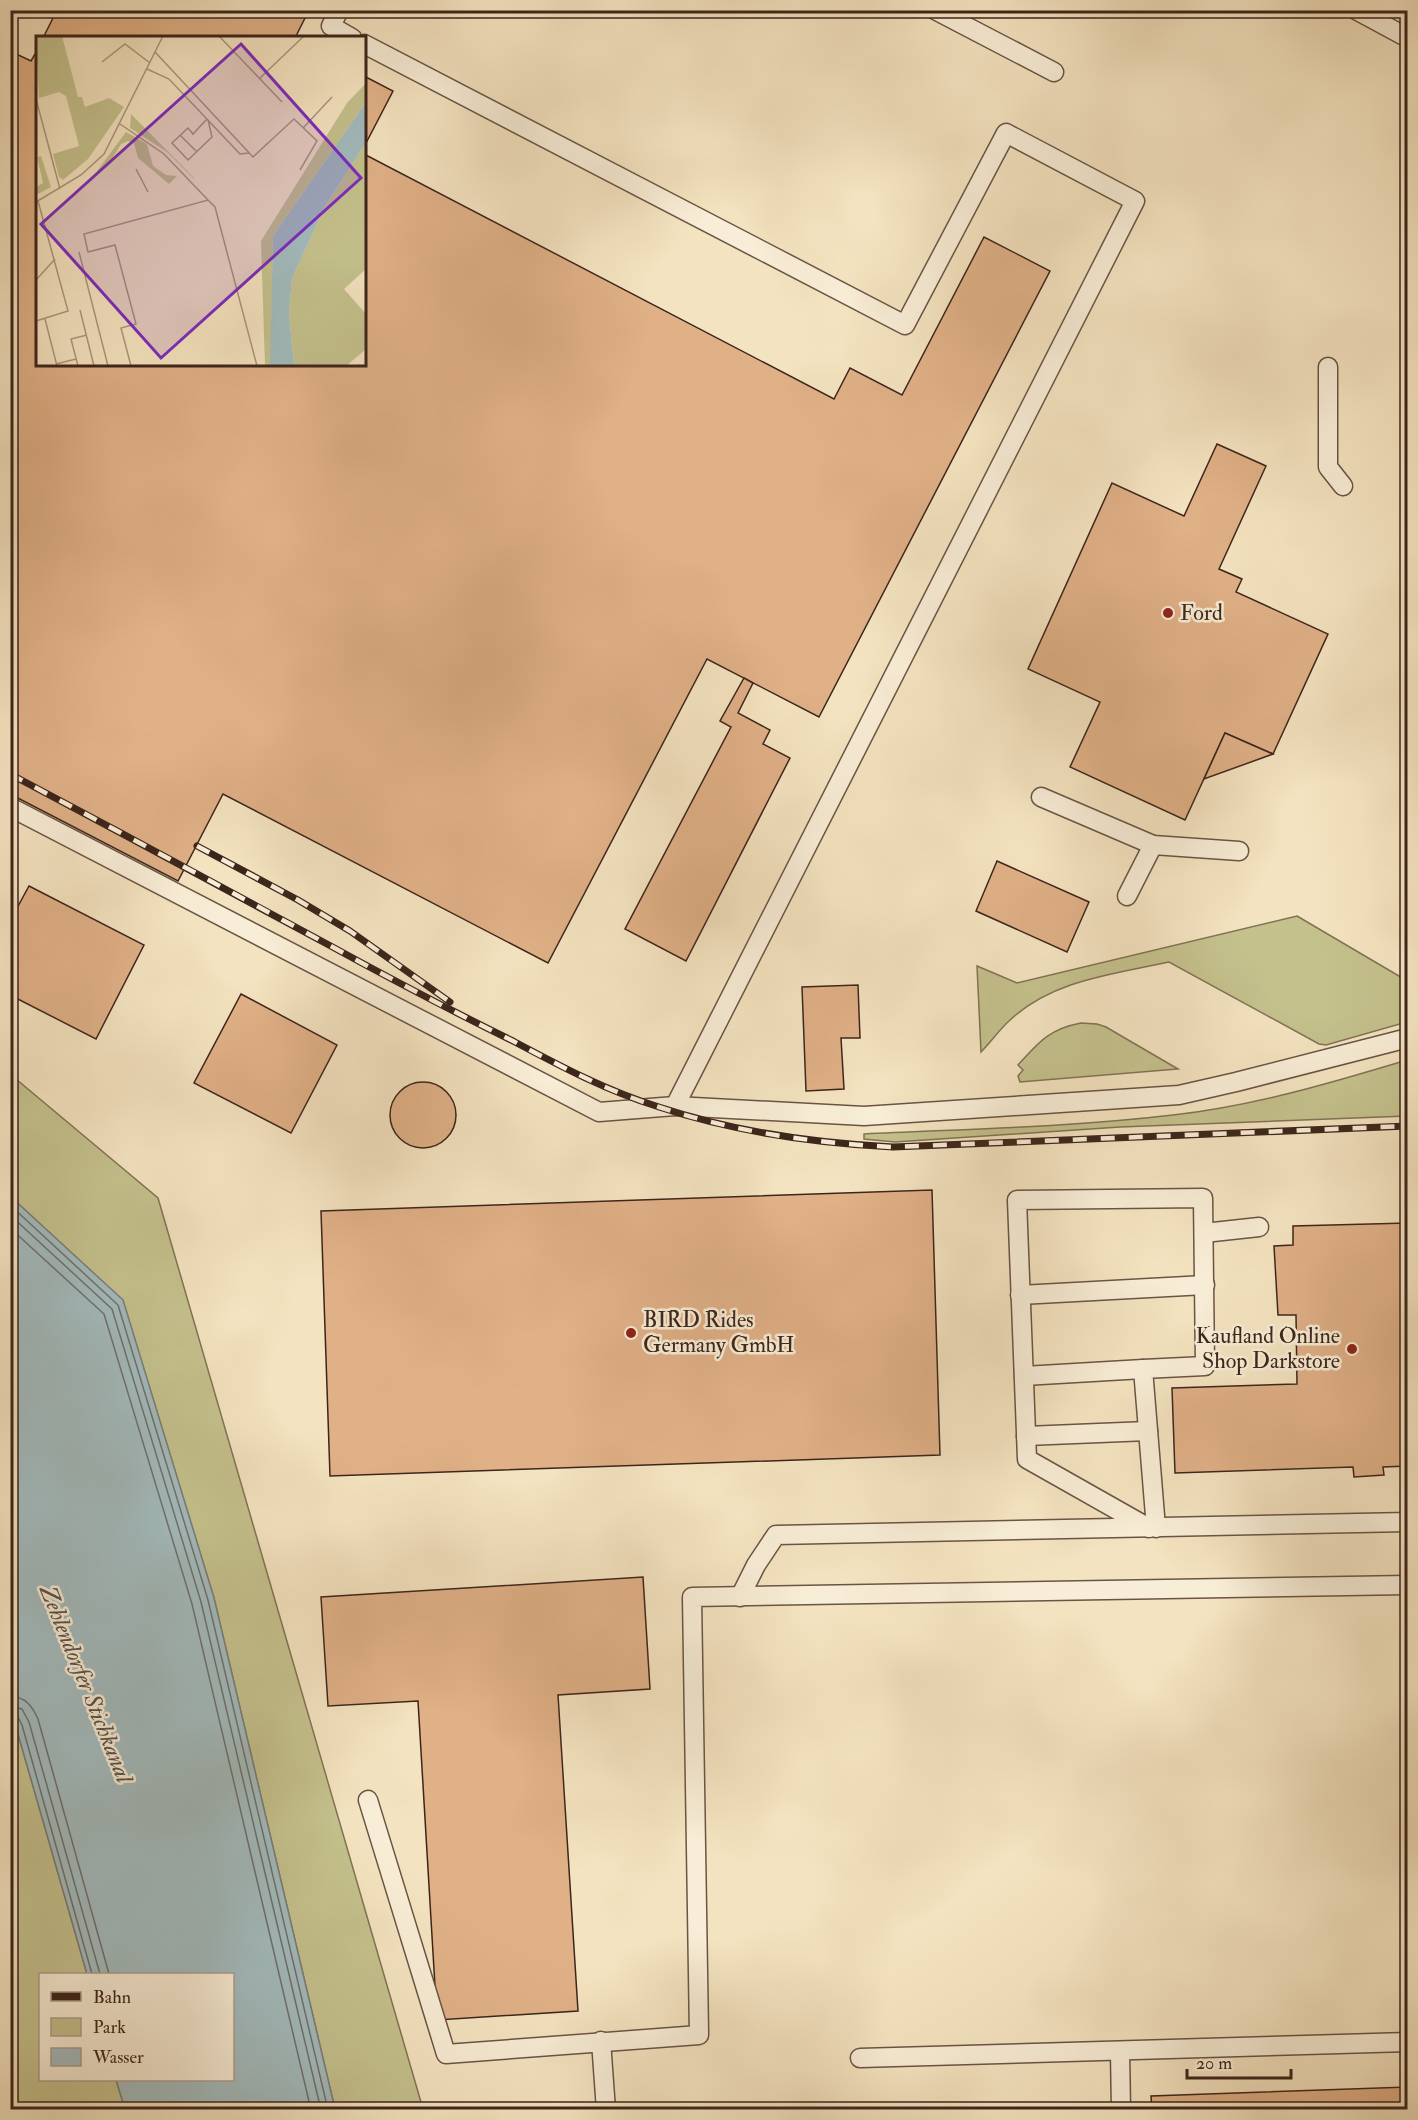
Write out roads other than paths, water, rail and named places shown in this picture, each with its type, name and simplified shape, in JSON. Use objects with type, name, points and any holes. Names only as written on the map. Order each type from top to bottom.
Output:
[{"type":"lane","points":[[339,10],[331,26],[348,36]]},
{"type":"lane","points":[[935,10],[1054,72]]},
{"type":"lane","points":[[1356,10],[1407,38]]},
{"type":"lane","points":[[366,45],[905,326],[1006,133],[1135,201],[675,1106]]},
{"type":"lane","points":[[1328,367],[1328,467],[1343,486]]},
{"type":"lane","points":[[1041,797],[1154,845],[1239,851]]},
{"type":"lane","points":[[10,807],[599,1112],[675,1106],[864,1116],[1179,1095],[1407,1038]]},
{"type":"lane","points":[[1127,896],[1154,845]]},
{"type":"lane","points":[[1024,1376],[1205,1366],[1203,1198],[1017,1200],[1027,1459],[1152,1528]]},
{"type":"lane","points":[[1204,1233],[1259,1227]]},
{"type":"lane","points":[[1020,1295],[1205,1285]]},
{"type":"lane","points":[[1143,1369],[1152,1528]]},
{"type":"lane","points":[[1026,1436],[1148,1431]]},
{"type":"lane","points":[[740,1597],[756,1565],[776,1535],[1407,1522]]},
{"type":"lane","points":[[368,1800],[446,2054],[699,2034],[692,1597],[1407,1585]]},
{"type":"lane","points":[[601,2041],[606,2109]]},
{"type":"lane","points":[[860,2058],[1407,2042]]},
{"type":"lane","points":[[1120,2051],[1121,2109]]},
{"type":"water","name":"Zehlendorfer Stichkanal","points":[[11,1197],[123,1300],[214,1598],[335,2109],[125,2109],[116,2081],[234,2081],[234,1973],[87,1973],[11,1713]]},
{"type":"railway","points":[[10,774],[396,981],[566,1069],[640,1101],[688,1116],[774,1135],[833,1143],[893,1147],[1408,1126]]},
{"type":"railway","points":[[197,846],[298,900],[350,931],[450,1002]]},
{"type":"place","name":"Ford","points":[[1168,613]]},
{"type":"place","name":"BIRD Rides Germany GmbH","points":[[631,1333]]},
{"type":"place","name":"Kaufland Online Shop Darkstore","points":[[1352,1349]]}]
